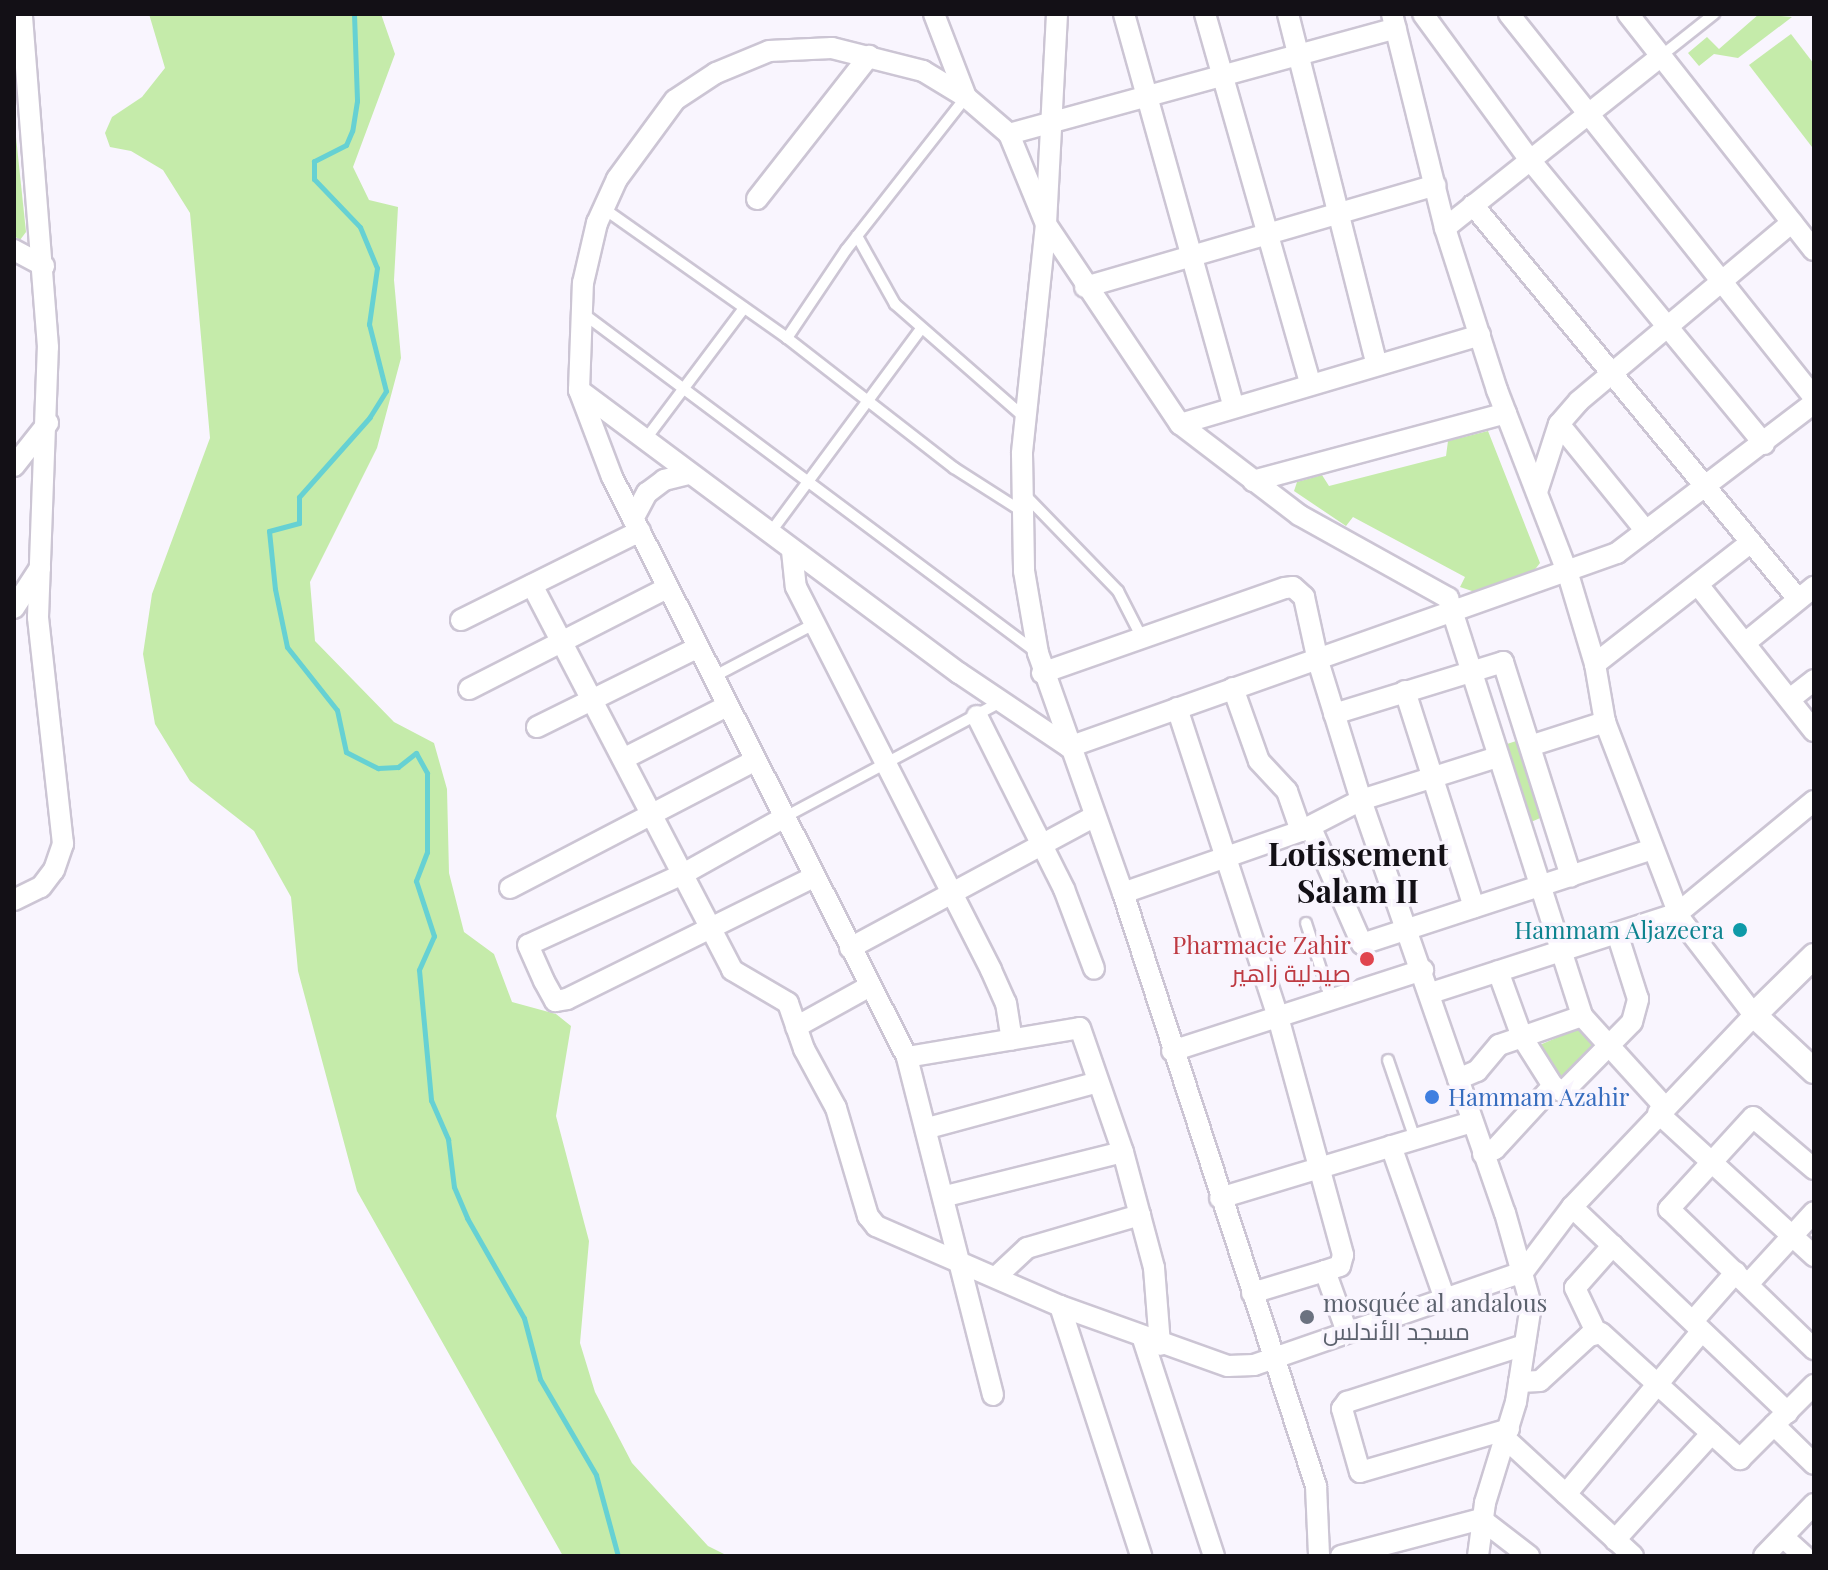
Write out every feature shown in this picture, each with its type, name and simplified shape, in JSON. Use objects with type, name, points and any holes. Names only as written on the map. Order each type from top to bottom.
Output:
[{"type":"street","points":[[14,900],[41,887],[54,870],[63,844],[41,679],[40,568],[48,423],[44,266],[22,14]]},
{"type":"street","points":[[934,14],[966,97]]},
{"type":"street","points":[[1057,14],[1046,224],[1024,417],[1022,502],[1040,663],[1093,817],[1123,893],[1316,1486],[1319,1556]]},
{"type":"street","points":[[1124,14],[1234,407]]},
{"type":"street","points":[[1205,14],[1310,382]]},
{"type":"street","points":[[1288,14],[1376,363]]},
{"type":"street","points":[[1423,14],[1530,160],[1669,323],[1764,444]]},
{"type":"street","points":[[1069,747],[1233,688],[1454,615],[1617,553],[1764,444],[1814,401],[1509,14]]},
{"type":"street","points":[[1628,14],[1814,250]]},
{"type":"street","points":[[1009,134],[1298,55],[1394,21],[1445,228],[1506,413],[1568,574],[1595,664],[1605,722],[1652,849],[1678,913],[1754,1015],[1814,1071]]},
{"type":"street","points":[[993,1395],[946,1196],[907,1057],[711,678],[636,525],[579,390],[583,283],[603,208],[637,149],[675,100],[716,73],[769,51],[832,48],[869,56],[923,71],[966,97],[1009,134],[1046,224],[1085,287],[1180,424],[1253,481],[1346,545],[1448,598],[1537,887],[1582,1016],[1606,1048],[1709,1161],[1814,1256]]},
{"type":"street","points":[[757,199],[869,56]]},
{"type":"street","points":[[1445,228],[1661,56]]},
{"type":"street","points":[[1085,287],[1191,255],[1269,236],[1435,185]]},
{"type":"street","points":[[1473,205],[1751,542],[1806,593],[1745,643]]},
{"type":"street","points":[[1537,492],[1559,424],[1613,371],[1792,222]]},
{"type":"street","points":[[14,250],[44,266]]},
{"type":"street","points":[[1180,424],[1310,382],[1480,335]]},
{"type":"street","points":[[579,390],[792,551],[1000,702],[1069,747]]},
{"type":"street","points":[[1253,481],[1506,413]]},
{"type":"street","points":[[14,466],[48,423]]},
{"type":"street","points":[[1559,424],[1646,531]]},
{"type":"street","points":[[461,620],[532,585],[636,525],[647,493],[664,480],[688,474]]},
{"type":"street","points":[[1595,664],[1699,586],[1751,542]]},
{"type":"street","points":[[792,551],[791,574],[1006,1003],[1012,1040]]},
{"type":"street","points":[[14,608],[40,568]]},
{"type":"street","points":[[532,585],[735,974],[782,996],[836,1108],[870,1221],[1060,1306],[1152,1342],[1228,1366],[1275,1357],[1523,1272],[1572,1207],[1661,1109],[1814,956]]},
{"type":"street","points":[[1699,586],[1814,731]]},
{"type":"street","points":[[1040,663],[1142,638],[1293,587],[1308,604],[1318,661],[1361,800],[1431,993],[1523,1272],[1531,1305],[1521,1346],[1519,1382],[1508,1434],[1481,1519],[1478,1556]]},
{"type":"street","points":[[469,689],[667,588]]},
{"type":"street","points":[[537,727],[697,648]]},
{"type":"street","points":[[1334,714],[1468,671],[1506,664],[1571,876]]},
{"type":"street","points":[[1790,699],[1814,680]]},
{"type":"street","points":[[1233,688],[1259,761],[1287,791],[1362,944],[1652,849]]},
{"type":"street","points":[[1405,691],[1435,776],[1474,907]]},
{"type":"street","points":[[623,759],[727,706]]},
{"type":"street","points":[[1177,708],[1278,1017],[1343,1255],[1340,1266],[1252,1293]]},
{"type":"street","points":[[977,716],[1041,842],[1094,969]]},
{"type":"street","points":[[1533,745],[1605,722]]},
{"type":"street","points":[[1123,893],[1306,830],[1314,820],[1361,800],[1497,757]]},
{"type":"street","points":[[510,888],[756,760]]},
{"type":"street","points":[[1431,993],[1678,913],[1814,801]]},
{"type":"street","points":[[785,817],[683,874],[528,945],[553,999],[567,999],[814,877]]},
{"type":"street","points":[[850,948],[1041,842],[1093,817]]},
{"type":"street","points":[[1498,971],[1522,1037],[1553,1086],[1563,1092],[1637,1013],[1636,988],[1617,933]]},
{"type":"street","points":[[1172,1051],[1423,970]]},
{"type":"street","points":[[796,1027],[870,986]]},
{"type":"street","points":[[1458,1079],[1477,1071],[1499,1045],[1582,1016]]},
{"type":"street","points":[[907,1057],[1077,1026],[1123,1152],[1154,1268],[1152,1342],[1214,1556]]},
{"type":"street","points":[[928,1128],[1098,1082]]},
{"type":"street","points":[[1483,1154],[1495,1149],[1553,1086]]},
{"type":"street","points":[[1813,1166],[1757,1116],[1709,1161],[1670,1211],[1814,1349]]},
{"type":"street","points":[[1220,1198],[1472,1122]]},
{"type":"street","points":[[1391,1146],[1445,1299]]},
{"type":"street","points":[[946,1196],[1123,1152]]},
{"type":"street","points":[[1572,1207],[1697,1326],[1781,1419],[1814,1464]]},
{"type":"street","points":[[1566,1494],[1659,1385],[1697,1326],[1814,1212]]},
{"type":"street","points":[[997,1276],[1027,1248],[1140,1215]]},
{"type":"street","points":[[1613,1245],[1575,1288],[1596,1332],[1740,1459],[1812,1393]]},
{"type":"street","points":[[1325,1271],[1347,1332]]},
{"type":"street","points":[[1060,1306],[1141,1556]]},
{"type":"street","points":[[1519,1382],[1540,1381],[1596,1332]]},
{"type":"street","points":[[1508,1434],[1360,1472],[1342,1409],[1347,1402],[1521,1346]]},
{"type":"street","points":[[1615,1540],[1712,1433]]},
{"type":"street","points":[[1508,1434],[1566,1494],[1633,1556]]},
{"type":"street","points":[[1764,1556],[1814,1504]]},
{"type":"street","points":[[1341,1556],[1481,1519]]},
{"type":"street","points":[[1481,1519],[1529,1556]]},
{"type":"street","points":[[1783,1537],[1804,1556]]},
{"type":"lane","points":[[1661,56],[1714,14]]},
{"type":"lane","points":[[787,338],[857,236],[966,97]]},
{"type":"lane","points":[[603,208],[787,338],[954,468],[1022,502],[1118,591],[1142,638]]},
{"type":"lane","points":[[857,236],[895,304],[1024,417]]},
{"type":"lane","points":[[644,442],[744,308]]},
{"type":"lane","points":[[580,312],[811,484],[1040,663]]},
{"type":"lane","points":[[769,534],[811,484],[921,329]]},
{"type":"lane","points":[[711,678],[814,624]]},
{"type":"lane","points":[[785,817],[1000,702]]},
{"type":"lane","points":[[1306,923],[1331,1000]]},
{"type":"lane","points":[[1388,1060],[1415,1139]]},
{"type":"green space","points":[[149,14],[381,14],[395,54],[353,167],[369,200],[398,207],[394,280],[401,358],[377,448],[310,582],[315,641],[394,722],[434,743],[447,789],[449,873],[464,932],[494,954],[512,1002],[556,1014],[571,1026],[556,1116],[589,1241],[580,1343],[595,1392],[632,1463],[708,1546],[728,1556],[563,1556],[357,1191],[298,971],[291,897],[254,831],[190,781],[155,724],[143,654],[152,594],[210,438],[190,213],[163,170],[131,151],[110,147],[105,133],[112,117],[142,97],[165,68]]},
{"type":"green space","points":[[1759,14],[1792,17],[1738,58],[1714,54],[1699,66],[1688,53],[1707,37],[1719,49]]},
{"type":"green space","points":[[1791,34],[1814,64],[1812,147],[1749,65]]},
{"type":"green space","points":[[14,118],[26,232],[20,240],[14,236]]},
{"type":"green space","points":[[1488,431],[1540,563],[1533,572],[1475,592],[1460,587],[1465,577],[1353,517],[1346,526],[1294,491],[1297,482],[1322,475],[1329,486],[1446,456],[1448,441]]},
{"type":"green space","points":[[1528,737],[1554,812],[1531,822],[1507,744]]},
{"type":"green space","points":[[1584,1026],[1597,1048],[1562,1085],[1528,1050]]},
{"type":"waterway","points":[[354,14],[357,101],[352,131],[346,145],[314,161],[314,179],[360,227],[377,268],[369,324],[386,391],[370,417],[299,497],[299,523],[269,531],[275,589],[287,647],[337,710],[346,752],[378,768],[398,767],[416,753],[427,773],[427,852],[416,881],[434,936],[419,970],[431,1100],[448,1139],[454,1187],[467,1218],[524,1318],[540,1379],[596,1475],[618,1556]]},
{"type":"place","name":"Hammam Aljazeera","points":[[1740,930]]},
{"type":"place","name":"Pharmacie Zahir صيدلية زاهير","points":[[1367,959]]},
{"type":"place","name":"Hammam Azahir","points":[[1432,1097]]},
{"type":"place","name":"mosquée al andalous مسجد الأندلس","points":[[1307,1317]]},
{"type":"district","name":"Lotissement Salam II","points":[[1358,872]]}]
